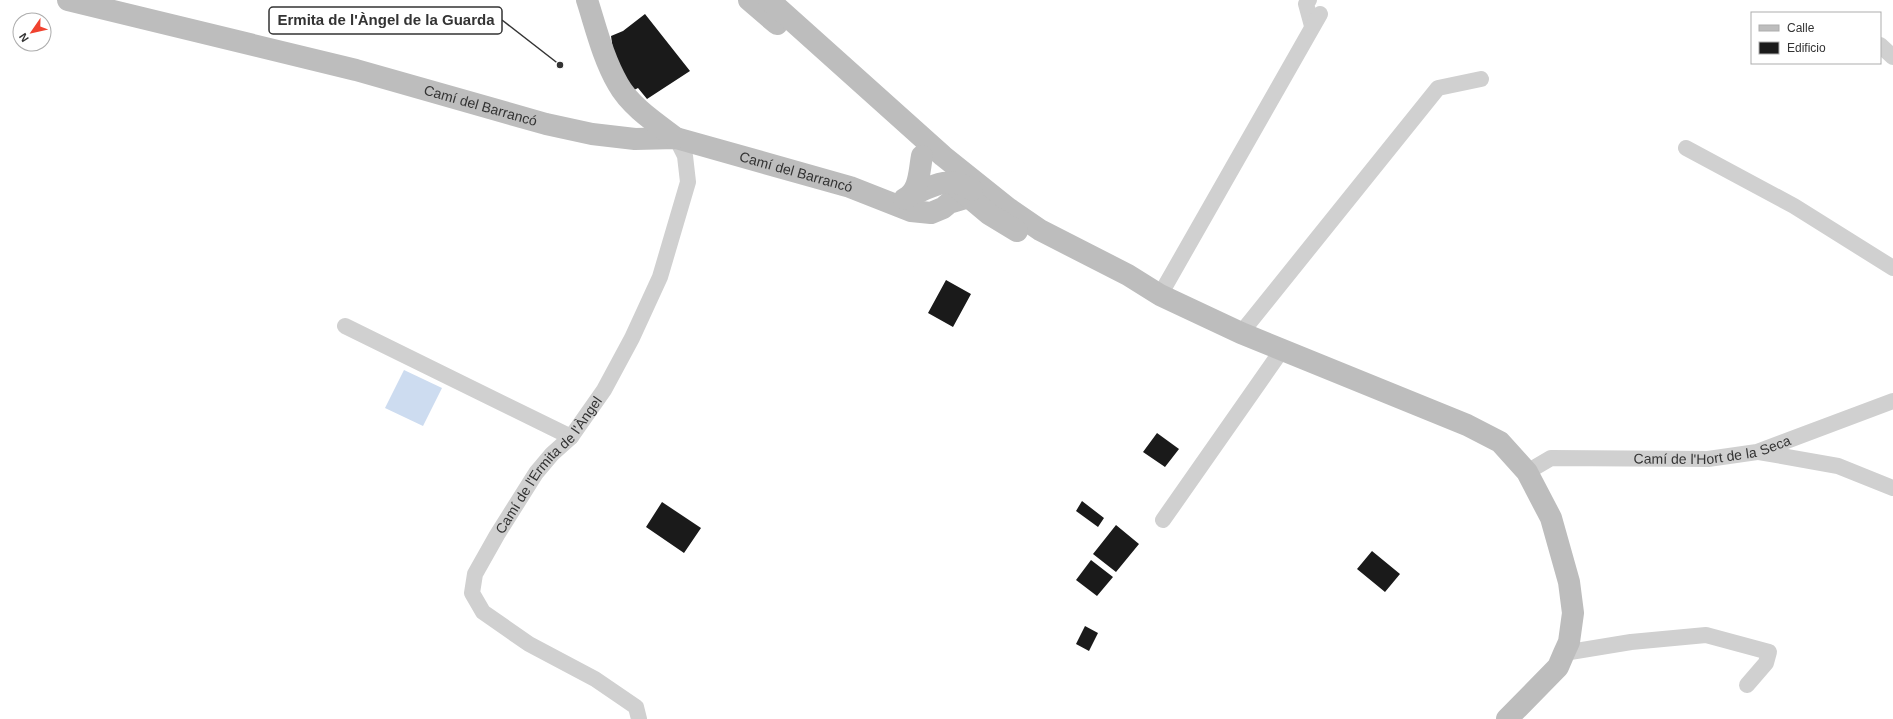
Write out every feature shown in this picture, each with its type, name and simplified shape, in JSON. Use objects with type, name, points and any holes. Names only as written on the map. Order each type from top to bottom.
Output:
[{"type":"main road","name":"Camí del Barrancó","points":[[68,0],[356,70],[546,124],[592,134],[635,139],[676,138],[850,187],[902,200],[911,211],[930,213],[959,200]]},
{"type":"main road","points":[[587,0],[602,49],[618,85],[642,112],[676,138]]},
{"type":"main road","points":[[749,0],[922,156],[959,200],[989,214],[1050,251],[1122,284],[1160,295]]},
{"type":"main road","points":[[769,0],[943,156],[1019,216],[1040,230],[1128,275],[1160,295],[1241,333],[1467,425],[1500,442],[1527,472],[1551,518],[1570,582],[1573,613],[1569,642],[1558,667],[1507,719]]},
{"type":"main road","points":[[841,65],[847,78],[946,168],[944,182]]},
{"type":"main road","points":[[902,200],[916,187],[922,156]]},
{"type":"main road","points":[[902,200],[944,182],[966,185],[999,211],[1019,216]]},
{"type":"street","points":[[1160,295],[1316,20],[1306,4],[1309,0]]},
{"type":"street","points":[[1881,46],[1893,57]]},
{"type":"street","points":[[1241,333],[1438,88],[1481,79]]},
{"type":"street","name":"Camí de l'Ermita de l'Àngel","points":[[639,719],[636,707],[595,679],[529,644],[483,612],[472,593],[475,574],[508,516],[536,473],[552,454],[571,437],[604,390],[632,338],[660,277],[688,182],[685,156],[676,138]]},
{"type":"street","points":[[1686,148],[1794,206],[1893,268]]},
{"type":"street","points":[[345,326],[571,437]]},
{"type":"street","points":[[1163,520],[1282,350]]},
{"type":"street","name":"Camí de l'Hort de la Seca","points":[[1527,472],[1551,458],[1708,459],[1757,452],[1893,402]]},
{"type":"street","points":[[1757,452],[1838,466],[1893,488]]},
{"type":"street","points":[[1564,653],[1631,642],[1706,635],[1769,652],[1766,663],[1747,685]]},
{"type":"water","points":[[404,370],[442,388],[423,426],[385,408]]},
{"type":"building","points":[[645,14],[690,71],[647,99],[638,88],[632,91],[614,57],[611,36],[623,31]]},
{"type":"building","points":[[946,280],[971,294],[953,327],[928,313]]},
{"type":"building","points":[[1157,433],[1179,449],[1165,467],[1143,452]]},
{"type":"building","points":[[1082,501],[1104,518],[1098,527],[1076,511]]},
{"type":"building","points":[[662,502],[701,528],[684,553],[646,527]]},
{"type":"building","points":[[1116,525],[1139,544],[1116,572],[1093,554]]},
{"type":"building","points":[[1372,551],[1400,574],[1385,592],[1357,569]]},
{"type":"building","points":[[1091,560],[1113,577],[1097,596],[1076,580]]},
{"type":"building","points":[[1085,626],[1098,633],[1089,651],[1076,644]]},
{"type":"place","name":"Ermita de l'Àngel de la Guarda","points":[[560,65]]}]
